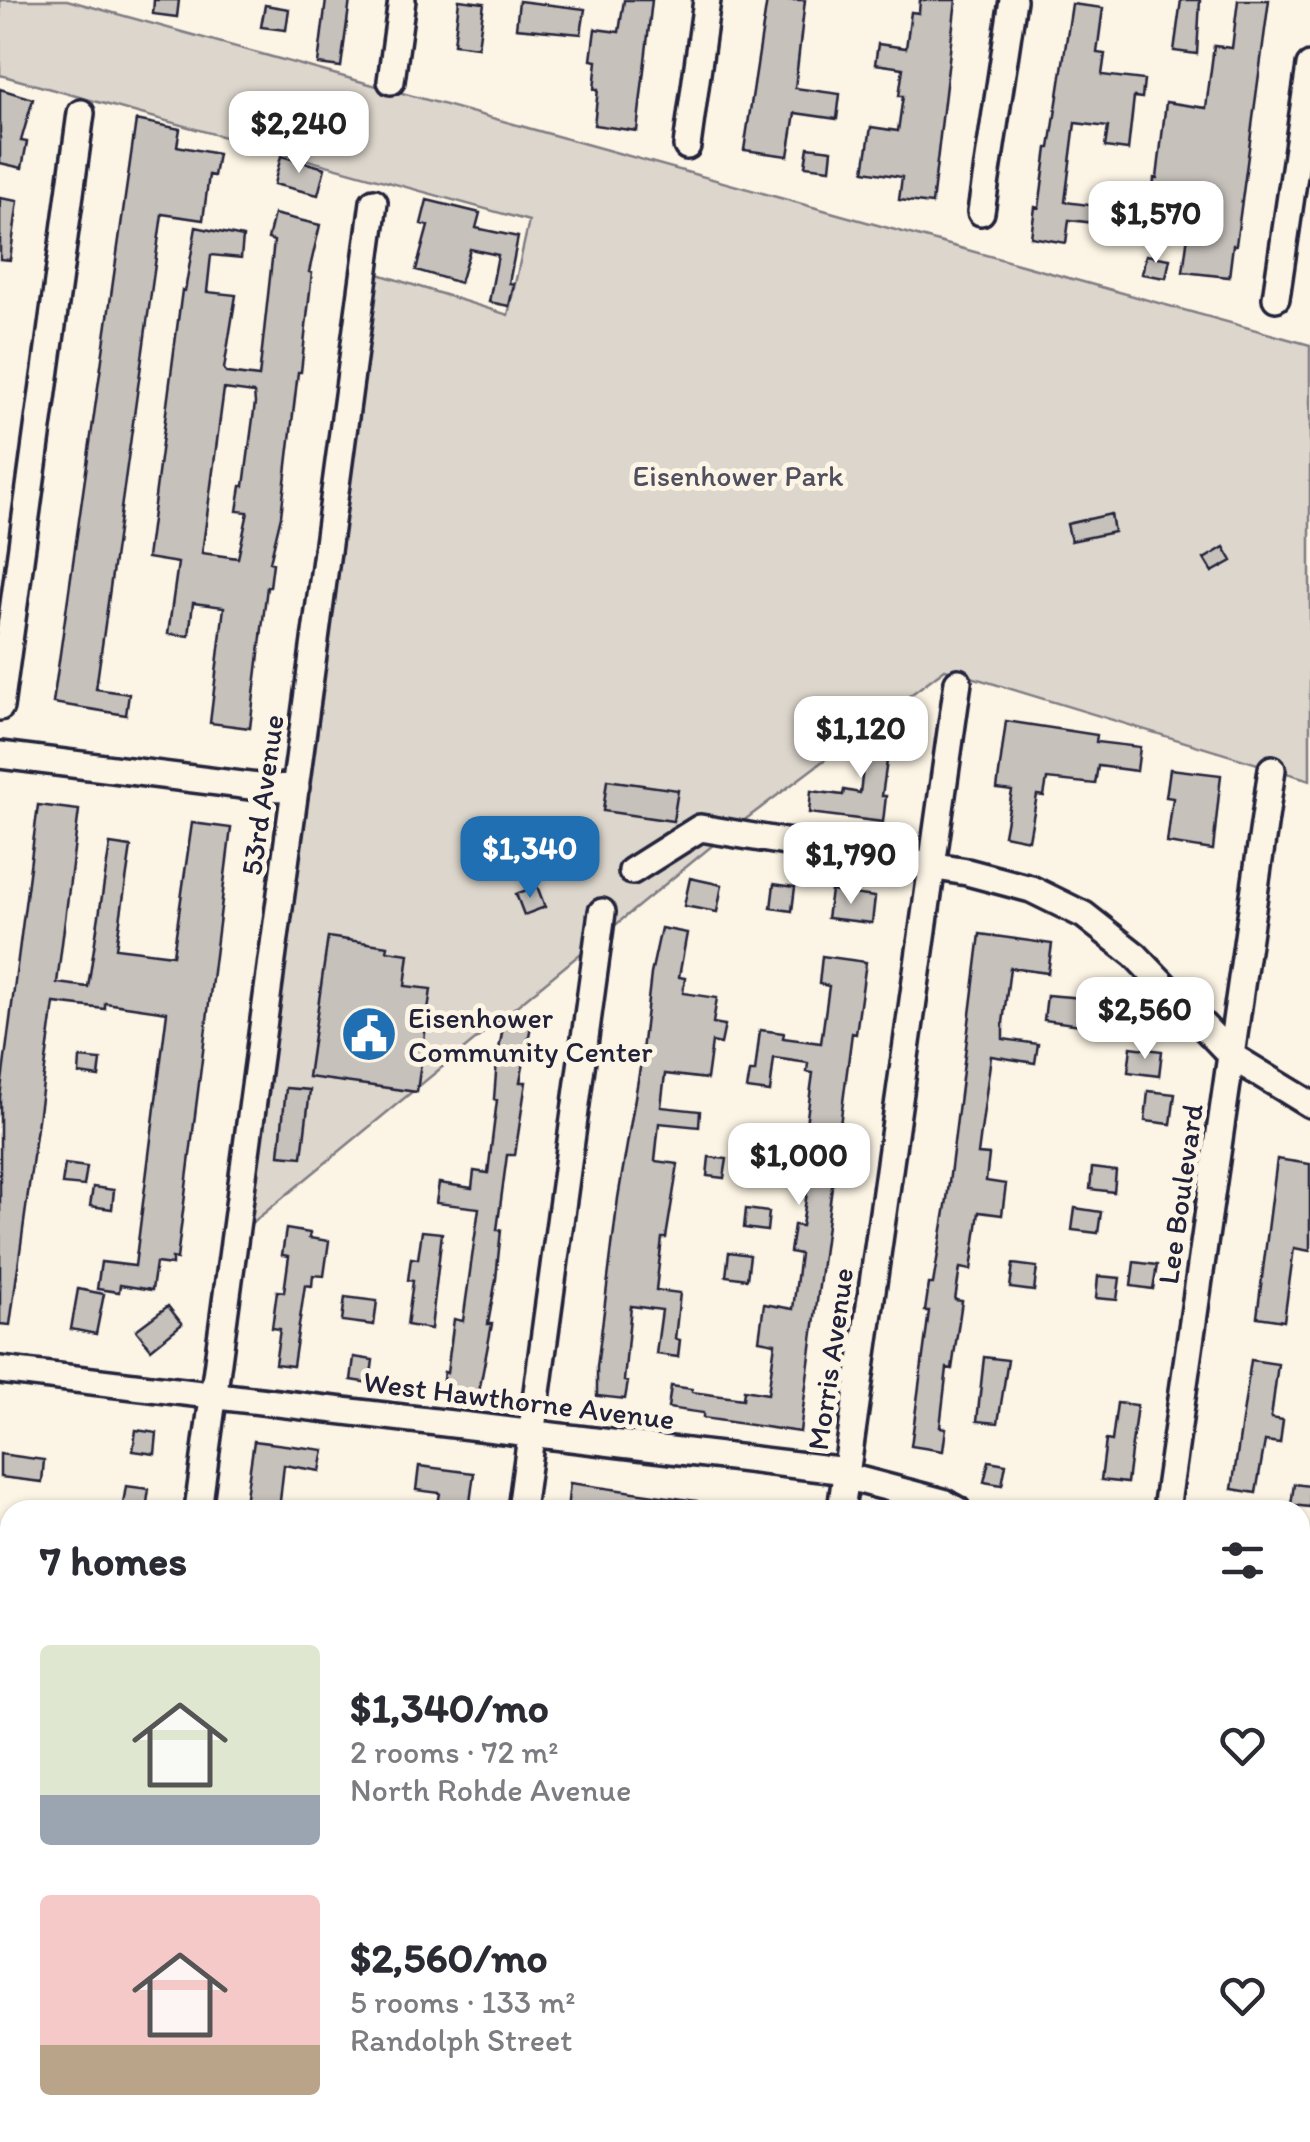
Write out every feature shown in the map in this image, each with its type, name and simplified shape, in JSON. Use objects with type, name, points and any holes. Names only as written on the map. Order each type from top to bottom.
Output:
[{"type":"street","points":[[391,81],[402,0]]},
{"type":"street","points":[[687,146],[708,0]]},
{"type":"street","points":[[981,212],[1012,0]]},
{"type":"street","points":[[1276,298],[1310,66]]},
{"type":"street","points":[[0,706],[80,113]]},
{"type":"street","name":"53rd Avenue","points":[[199,1500],[374,202]]},
{"type":"street","name":"Morris Avenue","points":[[843,1500],[958,682]]},
{"type":"street","points":[[0,755],[267,788],[296,788]]},
{"type":"street","name":"Lee Boulevard","points":[[1167,1500],[1272,769]]},
{"type":"street","points":[[632,871],[700,828],[967,872],[1031,889],[1084,915],[1135,955],[1233,1057],[1310,1104]]},
{"type":"street","points":[[521,1500],[602,912]]},
{"type":"street","name":"West Hawthorne Avenue","points":[[0,1370],[847,1470],[848,1477],[935,1500]]},
{"type":"green space","name":"Eisenhower Park","points":[[0,0],[67,0],[1310,345],[1310,780],[945,669],[730,831],[246,1228],[372,272],[508,315],[529,221],[0,75]]},
{"type":"building","points":[[154,0],[179,0],[177,17],[153,14]]},
{"type":"building","points":[[326,0],[350,0],[341,67],[318,64]]},
{"type":"building","points":[[459,0],[484,3],[478,47],[454,44]]},
{"type":"building","points":[[624,0],[652,0],[637,131],[594,125],[597,61],[591,60],[595,29],[619,32]]},
{"type":"building","points":[[767,0],[805,0],[795,88],[840,94],[837,119],[795,113],[788,156],[744,150]]},
{"type":"building","points":[[920,0],[956,0],[932,204],[899,200],[902,177],[864,171],[871,127],[898,131],[903,96],[899,96],[903,68],[875,64],[878,44],[906,48],[911,12],[919,13]]},
{"type":"building","points":[[1181,0],[1200,0],[1197,54],[1174,51]]},
{"type":"building","points":[[1238,0],[1269,0],[1236,245],[1229,277],[1183,272],[1189,228],[1151,223],[1166,102],[1206,108],[1214,46],[1232,48]]},
{"type":"building","points":[[519,1],[585,9],[581,34],[516,28]]},
{"type":"building","points":[[1072,4],[1103,8],[1097,53],[1105,54],[1102,75],[1144,80],[1142,98],[1134,97],[1128,150],[1105,147],[1108,127],[1075,123],[1065,202],[1113,208],[1111,225],[1069,220],[1066,243],[1031,237],[1050,148]]},
{"type":"building","points":[[265,5],[289,9],[286,30],[261,27]]},
{"type":"building","points":[[0,89],[33,99],[21,141],[27,142],[22,168],[0,163]]},
{"type":"building","points":[[136,120],[180,129],[177,146],[218,154],[214,176],[209,175],[203,220],[162,214],[96,689],[129,694],[126,715],[53,703]]},
{"type":"building","points":[[808,147],[832,150],[830,169],[805,166]]},
{"type":"building","points":[[281,156],[325,168],[318,195],[274,184]]},
{"type":"building","points":[[0,198],[18,201],[10,260],[0,259]]},
{"type":"building","points":[[427,200],[480,213],[476,228],[518,237],[509,306],[489,302],[498,255],[470,249],[460,283],[416,270],[428,226],[421,224]]},
{"type":"building","points":[[274,214],[320,225],[309,272],[312,273],[301,372],[281,516],[270,562],[273,563],[250,728],[210,723],[224,607],[193,603],[189,636],[168,634],[178,563],[147,558],[182,290],[185,291],[196,227],[243,237],[241,258],[211,255],[207,292],[236,295],[224,369],[227,373],[259,377],[274,241],[268,239]],"holes":[[[224,389],[254,393],[244,486],[237,511],[248,512],[238,558],[202,553]]]},
{"type":"building","points":[[1146,255],[1170,259],[1166,278],[1142,274]]},
{"type":"building","points":[[1111,514],[1114,532],[1071,541],[1067,524]]},
{"type":"building","points":[[1224,547],[1232,561],[1212,572],[1204,559]]},
{"type":"building","points":[[1006,721],[1097,735],[1096,742],[1140,747],[1137,771],[1098,766],[1095,784],[1047,779],[1044,796],[1037,795],[1029,840],[1004,835],[1012,791],[997,789]]},
{"type":"building","points":[[870,722],[892,726],[882,796],[886,796],[883,822],[809,813],[811,791],[860,793],[865,753],[850,751],[852,736],[868,738]]},
{"type":"building","points":[[1170,769],[1221,775],[1213,850],[1167,843],[1173,798],[1166,797]]},
{"type":"building","points":[[607,780],[678,790],[673,821],[603,811]]},
{"type":"building","points":[[38,805],[79,810],[57,983],[88,987],[110,844],[131,847],[116,948],[173,955],[192,823],[231,828],[177,1259],[172,1258],[172,1265],[156,1263],[152,1290],[120,1285],[119,1292],[97,1289],[101,1262],[135,1266],[167,1012],[105,1003],[105,1009],[54,1003],[10,1325],[0,1324],[0,1097]]},
{"type":"building","points":[[690,878],[722,885],[717,912],[684,906]]},
{"type":"building","points":[[774,884],[795,887],[792,911],[771,908]]},
{"type":"building","points":[[537,886],[545,907],[524,915],[516,894]]},
{"type":"building","points":[[831,891],[875,897],[872,923],[827,918]]},
{"type":"building","points":[[661,928],[687,933],[679,977],[685,978],[683,993],[717,998],[713,1023],[725,1025],[721,1044],[712,1042],[707,1079],[665,1074],[661,1107],[700,1111],[699,1127],[659,1123],[655,1161],[678,1164],[666,1238],[662,1238],[656,1290],[680,1293],[675,1339],[680,1340],[678,1357],[656,1354],[662,1310],[631,1306],[625,1399],[597,1396],[597,1367],[618,1198]]},
{"type":"building","points":[[980,934],[1052,944],[1048,973],[1010,968],[1003,1039],[1038,1044],[1035,1063],[991,1056],[978,1154],[989,1155],[986,1181],[1006,1184],[1002,1215],[979,1212],[971,1270],[960,1268],[955,1300],[962,1301],[952,1369],[947,1368],[940,1427],[946,1428],[943,1451],[911,1446],[929,1311],[925,1311],[947,1199]]},
{"type":"building","name":"Eisenhower Community Center","points":[[328,937],[388,946],[387,951],[409,954],[405,986],[431,989],[417,1092],[308,1077]]},
{"type":"building","points":[[822,956],[866,962],[856,1034],[852,1033],[800,1432],[703,1418],[703,1413],[668,1408],[671,1386],[743,1399],[744,1390],[768,1394],[775,1343],[759,1340],[764,1304],[793,1309],[800,1254],[790,1252],[794,1225],[802,1226],[811,1165],[814,1140],[804,1139],[813,1073],[807,1072],[808,1063],[774,1058],[770,1092],[747,1089],[750,1072],[755,1072],[760,1030],[784,1033],[783,1038],[821,1043],[829,986],[819,984]]},
{"type":"building","points":[[1047,995],[1107,1000],[1103,1028],[1044,1020]]},
{"type":"building","points":[[504,1022],[531,1026],[520,1082],[526,1082],[515,1155],[507,1155],[488,1324],[492,1324],[479,1392],[442,1387],[454,1319],[463,1321],[479,1208],[436,1203],[439,1183],[472,1188],[474,1171],[488,1173]]},
{"type":"building","points":[[1131,1047],[1162,1051],[1159,1076],[1128,1072]]},
{"type":"building","points":[[80,1058],[101,1060],[99,1077],[79,1074]]},
{"type":"building","points":[[286,1088],[310,1090],[302,1157],[279,1155]]},
{"type":"building","points":[[1148,1091],[1175,1094],[1171,1124],[1145,1121]]},
{"type":"building","points":[[709,1157],[727,1159],[724,1178],[707,1176]]},
{"type":"building","points":[[1277,1159],[1310,1164],[1310,1251],[1294,1248],[1284,1321],[1257,1317]]},
{"type":"building","points":[[65,1164],[87,1167],[84,1186],[62,1184]]},
{"type":"building","points":[[1092,1168],[1116,1171],[1114,1192],[1090,1189]]},
{"type":"building","points":[[93,1187],[114,1190],[112,1209],[90,1206]]},
{"type":"building","points":[[1075,1208],[1101,1212],[1098,1233],[1072,1230]]},
{"type":"building","points":[[746,1209],[769,1212],[767,1231],[744,1228]]},
{"type":"building","points":[[286,1229],[329,1241],[324,1276],[313,1275],[312,1286],[305,1285],[293,1366],[275,1364],[280,1329],[272,1328],[277,1291],[284,1292],[289,1256],[282,1255]]},
{"type":"building","points":[[422,1231],[442,1233],[431,1329],[407,1325],[413,1281],[408,1280],[411,1258],[418,1259]]},
{"type":"building","points":[[729,1252],[750,1255],[747,1279],[726,1276]]},
{"type":"building","points":[[1134,1262],[1157,1265],[1153,1289],[1131,1286]]},
{"type":"building","points":[[1013,1264],[1037,1267],[1034,1291],[1010,1288]]},
{"type":"building","points":[[1098,1276],[1120,1278],[1117,1300],[1096,1298]]},
{"type":"building","points":[[78,1289],[104,1294],[96,1334],[71,1329]]},
{"type":"building","points":[[345,1297],[377,1301],[374,1325],[342,1321]]},
{"type":"building","points":[[168,1306],[182,1324],[151,1349],[136,1330]]},
{"type":"building","points":[[354,1357],[373,1360],[370,1383],[351,1380]]},
{"type":"building","points":[[984,1357],[1008,1360],[998,1423],[977,1421]]},
{"type":"building","points":[[1251,1360],[1278,1364],[1271,1418],[1283,1420],[1280,1443],[1265,1441],[1256,1493],[1232,1489]]},
{"type":"building","points":[[1117,1403],[1137,1405],[1127,1483],[1101,1480],[1106,1440],[1112,1441]]},
{"type":"building","points":[[136,1430],[157,1433],[155,1454],[133,1451]]},
{"type":"building","points":[[254,1441],[324,1450],[320,1471],[284,1465],[280,1500],[245,1500]]},
{"type":"building","points":[[0,1454],[44,1460],[42,1482],[0,1477]]},
{"type":"building","points":[[989,1461],[1006,1464],[1002,1485],[984,1482]]},
{"type":"building","points":[[419,1466],[474,1473],[470,1500],[439,1500],[440,1493],[416,1490]]},
{"type":"building","points":[[570,1483],[690,1500],[568,1500]]},
{"type":"building","points":[[1294,1484],[1310,1486],[1310,1500],[1292,1500]]},
{"type":"building","points":[[126,1486],[149,1489],[147,1500],[124,1500]]},
{"type":"place","name":"Eisenhower Community Center","points":[[369,1034]]}]
